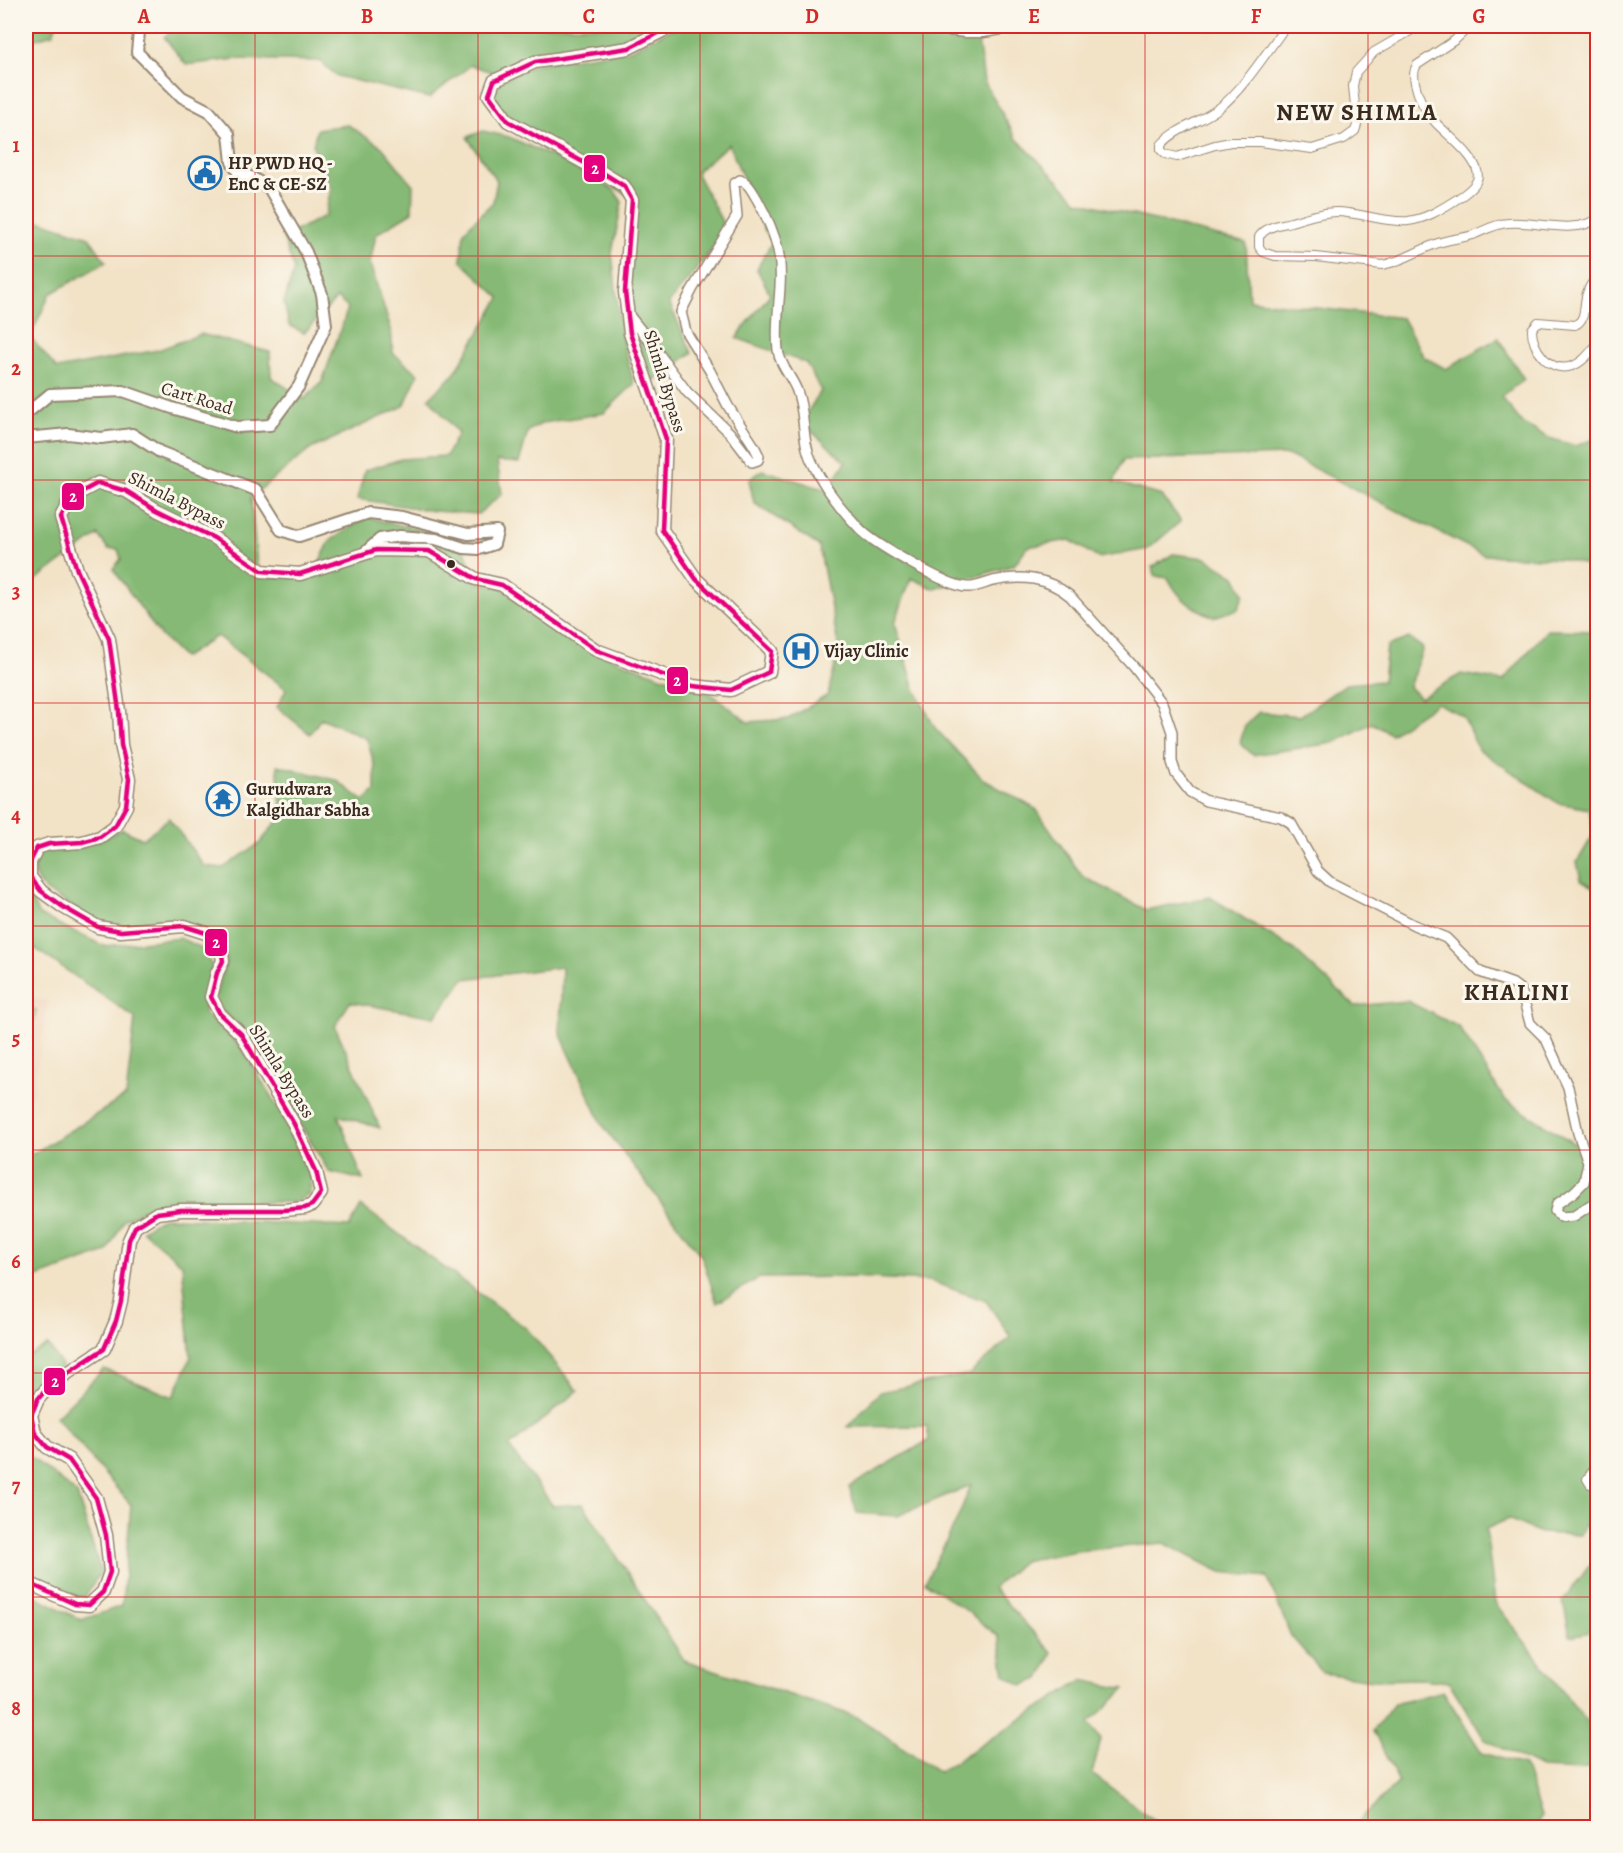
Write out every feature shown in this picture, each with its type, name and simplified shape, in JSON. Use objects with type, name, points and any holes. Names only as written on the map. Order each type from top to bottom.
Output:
[{"type":"highway","name":"Shimla Bypass","points":[[26,1582],[75,1604],[89,1605],[103,1592],[110,1572],[106,1535],[96,1498],[69,1460],[47,1447],[35,1433],[31,1415],[38,1399],[51,1384],[104,1349],[116,1321],[129,1240],[135,1227],[157,1213],[181,1210],[305,1209],[312,1205],[321,1193],[316,1172],[294,1124],[241,1034],[220,1014],[211,997],[216,973],[223,961],[221,947],[206,933],[184,926],[121,931],[98,927],[41,891],[30,877],[30,862],[37,848],[49,844],[82,842],[100,837],[115,826],[126,806],[129,779],[121,745],[119,711],[109,639],[77,570],[61,518],[72,497],[98,483],[126,491],[157,510],[214,538],[262,571],[300,574],[376,550],[429,551],[476,579],[502,585],[596,650],[693,686],[731,690],[769,672],[772,651],[696,579],[662,530],[666,439],[630,333],[625,292],[632,200],[624,186],[603,172],[508,121],[489,95],[494,81],[535,62],[629,48],[672,26]]},
{"type":"highway","points":[[926,26],[983,31],[1013,26]]},
{"type":"main road","name":"Cart Road","points":[[26,414],[50,394],[123,391],[237,427],[270,425],[299,386],[326,326],[322,294],[306,252],[269,188],[251,177],[239,174],[232,162],[229,134],[209,111],[182,97],[137,52],[143,26]]},
{"type":"main road","points":[[26,438],[68,434],[101,438],[132,434],[160,452],[255,490],[281,530],[299,536],[368,513],[402,517],[468,534],[497,532],[494,544],[479,549],[464,548],[436,539],[400,536],[380,539],[363,554]]},
{"type":"street","points":[[1286,26],[1226,103],[1170,137],[1161,145],[1161,150],[1165,154],[1177,157],[1215,145],[1244,142],[1312,149],[1344,139],[1355,131],[1358,125],[1353,86],[1356,72],[1374,52],[1419,26]]},
{"type":"street","points":[[1470,26],[1455,40],[1414,69],[1418,96],[1423,105],[1436,123],[1476,165],[1477,181],[1463,196],[1423,218],[1407,221],[1335,212],[1317,215],[1266,230],[1259,237],[1259,247],[1263,252],[1275,256],[1316,257],[1382,264],[1392,263],[1433,245],[1463,238],[1497,224],[1521,222],[1548,226],[1577,226],[1591,223],[1598,218]]},
{"type":"street","points":[[627,314],[687,392],[730,434],[752,462],[758,460],[759,456],[686,332],[681,312],[736,218],[734,184],[740,180],[748,184],[772,230],[778,251],[778,347],[784,368],[799,397],[806,448],[816,471],[859,528],[879,543],[941,579],[957,585],[970,587],[1002,579],[1034,578],[1060,588],[1070,596],[1134,668],[1162,703],[1172,732],[1171,751],[1174,768],[1181,782],[1191,792],[1206,801],[1281,817],[1291,823],[1318,871],[1330,882],[1414,925],[1446,938],[1480,972],[1518,987],[1523,994],[1530,1023],[1546,1039],[1568,1087],[1578,1132],[1588,1162],[1584,1182],[1556,1205],[1555,1211],[1561,1217],[1569,1217],[1598,1200]]},
{"type":"street","points":[[1598,276],[1590,285],[1580,323],[1575,325],[1538,322],[1532,329],[1535,348],[1540,355],[1558,366],[1574,366],[1598,344]]},
{"type":"street","points":[[1598,1463],[1587,1479],[1590,1484],[1598,1485]]},
{"type":"shaded area","points":[[26,998],[48,1001],[33,1093],[26,1101]]},
{"type":"green space","points":[[26,26],[56,26],[53,34],[26,42]]},
{"type":"green space","points":[[178,26],[665,26],[628,45],[533,59],[494,73],[471,65],[429,98],[337,76],[320,61],[235,59],[186,65],[164,37]]},
{"type":"green space","points":[[677,26],[963,26],[976,28],[984,81],[1016,138],[1078,201],[1246,243],[1249,300],[1402,318],[1424,357],[1446,369],[1498,338],[1524,379],[1501,397],[1523,424],[1549,438],[1576,446],[1597,438],[1597,568],[1563,559],[1484,555],[1288,455],[1123,460],[1114,482],[1162,496],[1181,521],[1148,549],[1098,558],[1070,540],[1027,547],[1014,565],[935,589],[911,578],[895,623],[915,689],[935,728],[984,780],[1036,809],[1082,876],[1146,910],[1210,897],[1293,949],[1355,1006],[1407,1001],[1459,1027],[1505,1100],[1597,1158],[1597,1499],[1580,1535],[1541,1533],[1508,1519],[1486,1529],[1495,1603],[1577,1710],[1597,1732],[1597,1767],[1581,1770],[1541,1768],[1485,1740],[1449,1682],[1421,1679],[1372,1680],[1323,1673],[1291,1636],[1267,1577],[1221,1572],[1164,1543],[1076,1551],[1023,1561],[993,1588],[1052,1653],[1040,1679],[1022,1685],[1005,1675],[999,1637],[925,1582],[956,1522],[971,1485],[897,1516],[857,1513],[849,1487],[929,1440],[927,1426],[847,1427],[880,1392],[970,1374],[1011,1337],[986,1301],[930,1281],[851,1277],[759,1278],[717,1303],[702,1257],[602,1124],[560,1033],[562,967],[464,979],[435,1017],[350,1002],[335,1026],[380,1128],[338,1115],[363,1180],[329,1172],[245,1031],[223,1012],[215,996],[227,959],[208,930],[141,929],[98,922],[48,892],[36,879],[35,861],[40,850],[101,840],[122,829],[143,839],[169,818],[204,866],[223,868],[260,843],[282,815],[277,765],[336,780],[364,801],[375,791],[375,767],[367,739],[321,718],[310,734],[277,707],[286,689],[217,636],[183,658],[160,635],[113,569],[121,559],[118,549],[108,549],[98,535],[26,587],[26,220],[44,222],[89,237],[106,262],[50,294],[30,337],[57,369],[158,350],[201,334],[270,352],[271,377],[304,399],[322,382],[348,308],[337,298],[304,333],[289,325],[284,303],[294,270],[283,237],[325,216],[331,188],[313,146],[317,129],[348,125],[382,147],[413,185],[412,212],[376,234],[370,264],[391,329],[393,353],[418,374],[404,406],[311,449],[251,497],[258,577],[312,577],[330,541],[366,517],[461,539],[476,582],[501,587],[595,652],[713,695],[748,722],[788,719],[828,695],[839,649],[819,546],[754,503],[749,480],[762,470],[827,490],[846,462],[801,422],[821,391],[806,363],[736,338],[770,294],[757,269],[772,242],[763,227],[729,144],[696,172],[727,231],[669,303],[692,353],[653,381],[632,332],[627,292],[635,200],[509,119],[491,93],[495,83],[536,64],[630,50]]},
{"type":"green space","points":[[483,131],[509,137],[562,161],[614,190],[622,202],[612,253],[621,333],[634,384],[604,413],[543,423],[528,431],[519,463],[497,461],[502,494],[478,514],[434,511],[357,499],[365,470],[401,459],[446,456],[458,433],[429,398],[454,374],[500,298],[461,261],[464,231],[493,202],[497,181],[467,137]]},
{"type":"green space","points":[[1173,554],[1206,558],[1235,576],[1244,594],[1238,609],[1214,617],[1187,602],[1168,578],[1156,576],[1152,567]]},
{"type":"green space","points":[[1547,630],[1597,631],[1597,694],[1594,695],[1598,698],[1597,889],[1581,880],[1577,862],[1594,834],[1589,809],[1558,803],[1478,749],[1463,716],[1437,703],[1391,734],[1372,723],[1333,743],[1253,755],[1240,743],[1245,725],[1259,712],[1300,716],[1346,684],[1383,681],[1387,646],[1409,638],[1423,648],[1409,687],[1420,698],[1461,674],[1503,681]]},
{"type":"green space","points":[[26,890],[39,915],[104,946],[180,938],[202,948],[212,966],[204,1013],[241,1047],[283,1116],[311,1179],[310,1194],[296,1202],[154,1204],[124,1220],[107,1252],[26,1281],[26,1158],[126,1096],[135,1018],[26,942]]},
{"type":"green space","points":[[26,1008],[36,1010],[26,1059]]},
{"type":"green space","points":[[361,1206],[527,1329],[578,1391],[509,1447],[553,1506],[583,1504],[684,1660],[857,1717],[939,1772],[1082,1680],[1125,1689],[1089,1723],[1101,1739],[1092,1774],[1164,1827],[26,1827],[26,1591],[81,1620],[122,1606],[131,1505],[56,1417],[104,1369],[173,1397],[191,1357],[182,1264],[142,1230],[163,1217],[349,1227]]},
{"type":"green space","points":[[48,1345],[62,1366],[34,1389],[26,1405],[26,1357]]},
{"type":"green space","points":[[26,1453],[77,1494],[101,1572],[84,1598],[67,1594],[26,1575]]},
{"type":"green space","points":[[1597,1563],[1597,1631],[1570,1636],[1563,1601],[1589,1566]]},
{"type":"green space","points":[[1443,1691],[1482,1753],[1524,1765],[1541,1816],[1536,1827],[1352,1827],[1399,1782],[1373,1731],[1394,1704]]},
{"type":"green space","points":[[1237,1822],[1315,1827],[1231,1827]]},
{"type":"transit line","name":"2","points":[[26,1582],[75,1604],[89,1605],[103,1592],[110,1572],[106,1535],[96,1498],[69,1460],[47,1447],[35,1433],[31,1415],[38,1399],[51,1384],[104,1349],[116,1321],[129,1240],[135,1227],[157,1213],[181,1210],[305,1208],[312,1205],[321,1193],[316,1171],[294,1124],[241,1034],[220,1014],[211,997],[217,973],[223,961],[221,947],[206,933],[184,926],[121,931],[98,927],[41,891],[30,877],[30,862],[37,848],[49,844],[82,842],[100,837],[115,826],[126,806],[129,779],[121,745],[119,711],[109,639],[77,570],[61,518],[72,497],[98,483],[126,491],[157,510],[214,538],[262,571],[300,574],[376,550],[429,551],[476,579],[502,585],[596,650],[693,686],[731,690],[769,672],[772,651],[696,579],[662,530],[666,439],[630,333],[625,292],[632,200],[624,186],[508,121],[489,95],[494,81],[535,62],[629,48],[672,26]]},
{"type":"place","name":"HP PWD HQ - EnC & CE-SZ","points":[[205,173]]},
{"type":"place","name":"Vijay Clinic","points":[[801,651]]},
{"type":"place","name":"Gurudwara Kalgidhar Sabha","points":[[223,799]]},
{"type":"district","name":"NEW SHIMLA","points":[[1357,112]]},
{"type":"district","name":"KHALINI","points":[[1517,992]]}]
